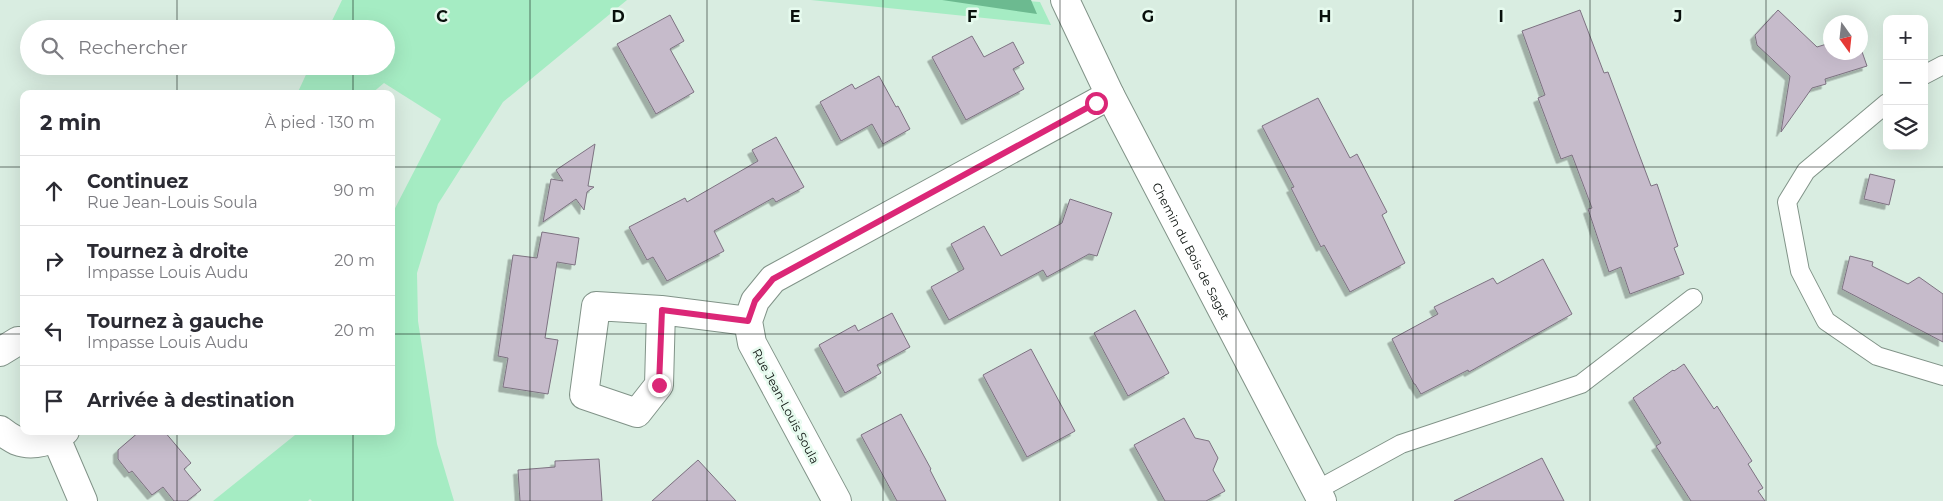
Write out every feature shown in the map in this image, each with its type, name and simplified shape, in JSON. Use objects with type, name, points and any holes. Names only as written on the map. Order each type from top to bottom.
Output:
[{"type":"street","name":"Chemin du Bois de Saget","points":[[1065,0],[1110,95],[1320,496]]},
{"type":"street","points":[[662,310],[748,321],[755,301],[773,279],[1110,95]]},
{"type":"street","name":"Rue Jean-Louis Soula","points":[[748,321],[752,344],[837,501]]},
{"type":"street","points":[[0,352],[20,341]]},
{"type":"street","points":[[0,430],[18,441],[39,443],[61,435],[83,501]]},
{"type":"lane","points":[[1928,73],[1943,65]]},
{"type":"lane","points":[[1885,105],[1806,171],[1787,202],[1800,271],[1826,321],[1877,356],[1943,376]]},
{"type":"lane","points":[[1320,496],[1401,444],[1581,384],[1693,298]]},
{"type":"green space","points":[[342,0],[627,0],[503,102],[438,204],[417,273],[418,321],[437,444],[454,501],[312,501],[310,499],[308,501],[213,501],[295,435],[395,435],[395,208],[441,119],[384,83],[376,90],[299,90],[306,75],[395,75],[395,20],[332,20]]},
{"type":"green space","points":[[811,0],[1016,0],[1040,2],[1051,25]]},
{"type":"green space","points":[[942,0],[1031,0],[1037,14]]},
{"type":"building","points":[[1580,10],[1604,73],[1608,72],[1651,186],[1657,184],[1678,246],[1674,248],[1684,274],[1630,294],[1621,267],[1609,272],[1588,209],[1592,208],[1572,155],[1561,159],[1538,98],[1545,95],[1522,31]]},
{"type":"building","points":[[1778,10],[1817,47],[1823,45],[1823,60],[1865,60],[1867,66],[1825,79],[1826,84],[1812,88],[1781,132],[1790,76],[1757,45],[1755,35]]},
{"type":"building","points":[[670,15],[684,41],[670,49],[694,92],[656,114],[617,44]]},
{"type":"building","points":[[972,36],[984,57],[1013,42],[1024,63],[1013,69],[1024,89],[966,120],[932,57]]},
{"type":"building","points":[[879,76],[910,129],[883,144],[872,124],[841,141],[820,102],[852,84],[855,89]]},
{"type":"building","points":[[1318,98],[1350,158],[1357,154],[1387,212],[1382,215],[1405,263],[1350,292],[1324,245],[1321,247],[1291,188],[1294,187],[1262,126]]},
{"type":"building","points":[[776,137],[804,187],[776,202],[773,198],[714,231],[724,251],[667,281],[653,257],[647,260],[629,227],[685,198],[687,202],[758,161],[752,150]]},
{"type":"building","points":[[595,144],[588,186],[594,187],[587,192],[584,210],[576,199],[543,222],[551,179],[563,181],[556,170]]},
{"type":"building","points":[[1870,174],[1895,180],[1889,205],[1864,199]]},
{"type":"building","points":[[1070,199],[1112,213],[1097,256],[1089,254],[1047,277],[1043,270],[949,320],[931,287],[964,269],[951,244],[984,226],[1001,256],[1062,223]]},
{"type":"building","points":[[542,232],[579,238],[575,265],[557,262],[545,338],[558,340],[548,394],[503,387],[508,358],[498,356],[513,255],[537,258]]},
{"type":"building","points":[[1850,256],[1873,262],[1872,266],[1908,284],[1919,277],[1943,294],[1943,342],[1842,289]]},
{"type":"building","points":[[1543,259],[1572,314],[1469,372],[1468,370],[1421,394],[1414,384],[1392,339],[1438,314],[1434,307],[1493,278],[1497,284]]},
{"type":"building","points":[[1135,310],[1169,373],[1128,396],[1094,333]]},
{"type":"building","points":[[892,313],[910,347],[877,365],[881,373],[845,393],[819,345],[855,325],[858,331]]},
{"type":"building","points":[[1031,349],[1075,431],[1027,457],[983,375]]},
{"type":"building","points":[[1684,364],[1714,409],[1717,406],[1752,461],[1748,464],[1763,488],[1758,491],[1765,501],[1691,501],[1656,446],[1661,443],[1633,398]]},
{"type":"building","points":[[901,414],[946,501],[897,501],[861,435]]},
{"type":"building","points":[[1184,418],[1195,438],[1209,441],[1218,458],[1213,470],[1225,491],[1206,501],[1165,501],[1134,445]]},
{"type":"building","points":[[135,435],[167,435],[191,463],[184,469],[201,490],[187,501],[174,501],[163,487],[152,495],[132,471],[129,473],[118,459],[118,450]]},
{"type":"building","points":[[1542,458],[1564,501],[1454,501]]},
{"type":"building","points":[[599,459],[602,501],[520,501],[518,470],[555,467],[555,461]]},
{"type":"building","points":[[698,460],[736,501],[652,501]]},
{"type":"route","points":[[659,385],[662,310],[748,321],[755,301],[773,279],[1096,103]]}]
